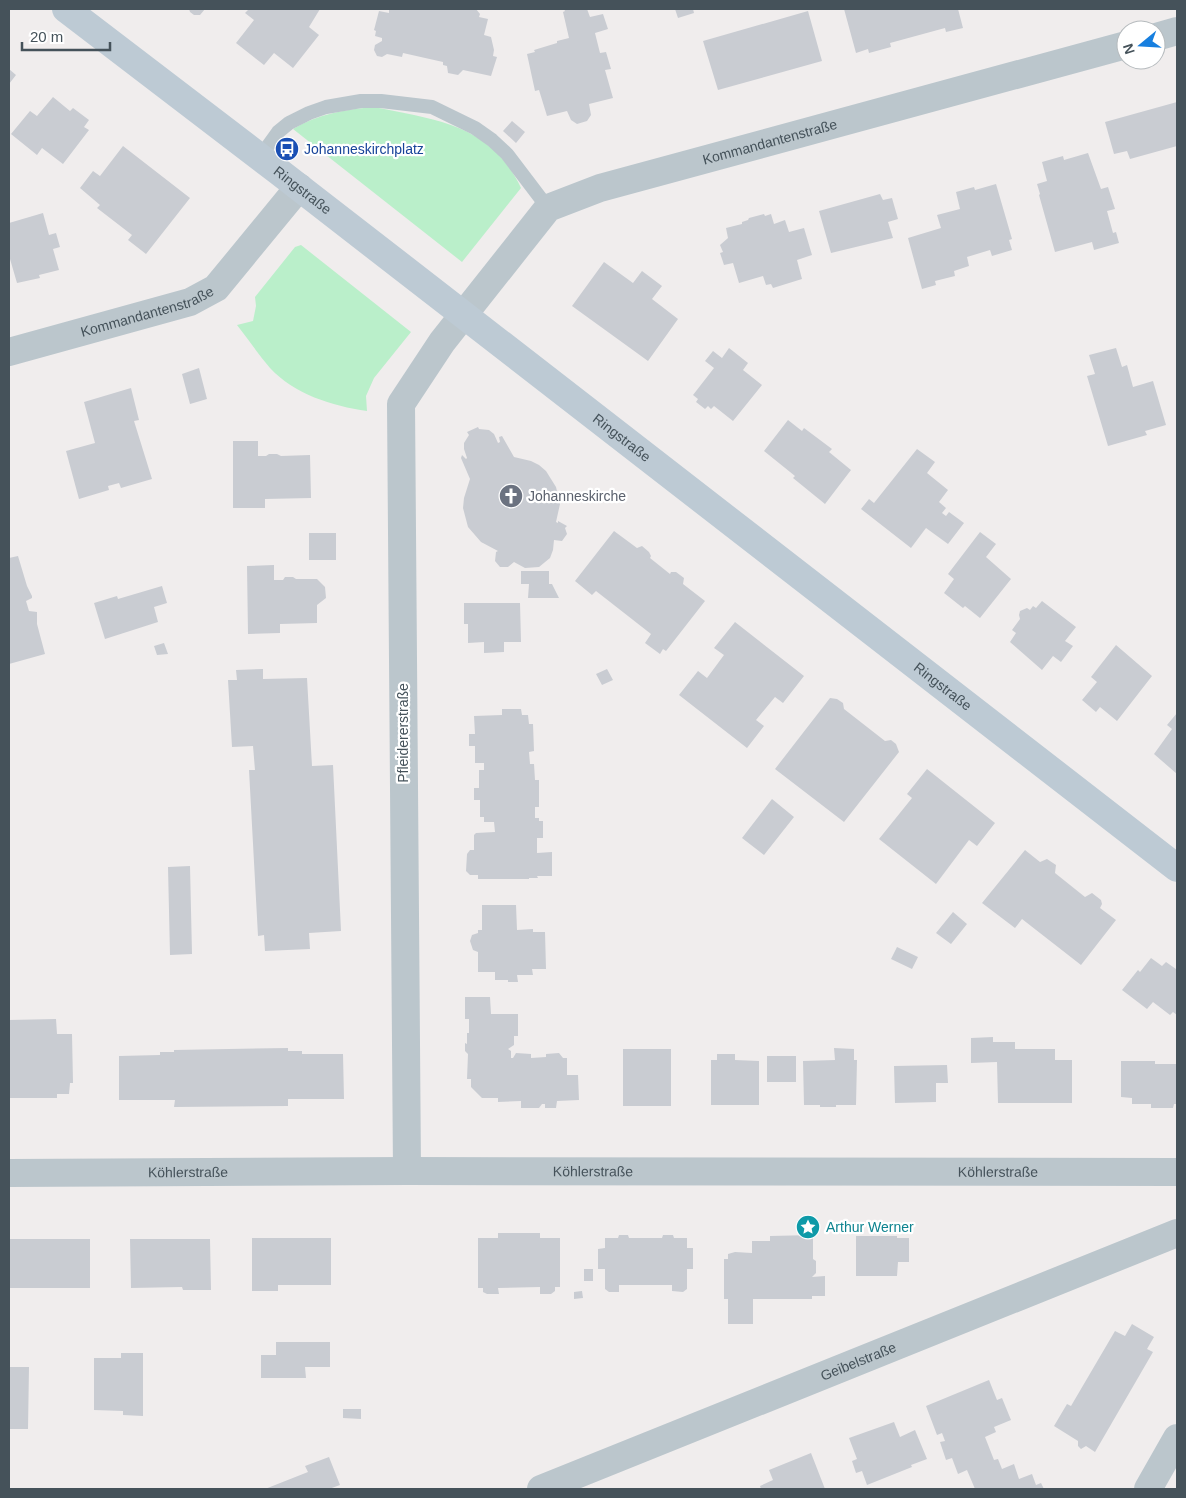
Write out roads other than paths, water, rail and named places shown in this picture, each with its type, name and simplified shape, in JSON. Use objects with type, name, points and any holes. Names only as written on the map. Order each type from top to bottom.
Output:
[{"type":"street","name":"Ringstraße","points":[[66,9],[299,187],[1177,868]]},
{"type":"street","name":"Kommandantenstraße","points":[[548,208],[600,188],[1116,48]]},
{"type":"street","name":"Kommandantenstraße","points":[[9,352],[190,302],[216,288],[299,187]]},
{"type":"street","points":[[463,315],[548,208]]},
{"type":"street","name":"Pfleidererstraße","points":[[407,1171],[401,404],[442,342],[463,315]]},
{"type":"street","name":"Köhlerstraße","points":[[9,1173],[407,1171],[1177,1172]]},
{"type":"street","name":"Geibelstraße","points":[[542,1489],[1177,1233]]},
{"type":"street","points":[[1148,1489],[1177,1438]]},
{"type":"lane","points":[[260,157],[278,132],[289,123],[326,107],[361,101],[381,101],[432,108],[475,128],[492,140],[507,154],[548,208]]},
{"type":"place","name":"Johanneskirchplatz","points":[[287,149]]},
{"type":"place","name":"Johanneskirche","points":[[511,496]]},
{"type":"place","name":"Arthur Werner","points":[[808,1227]]}]
